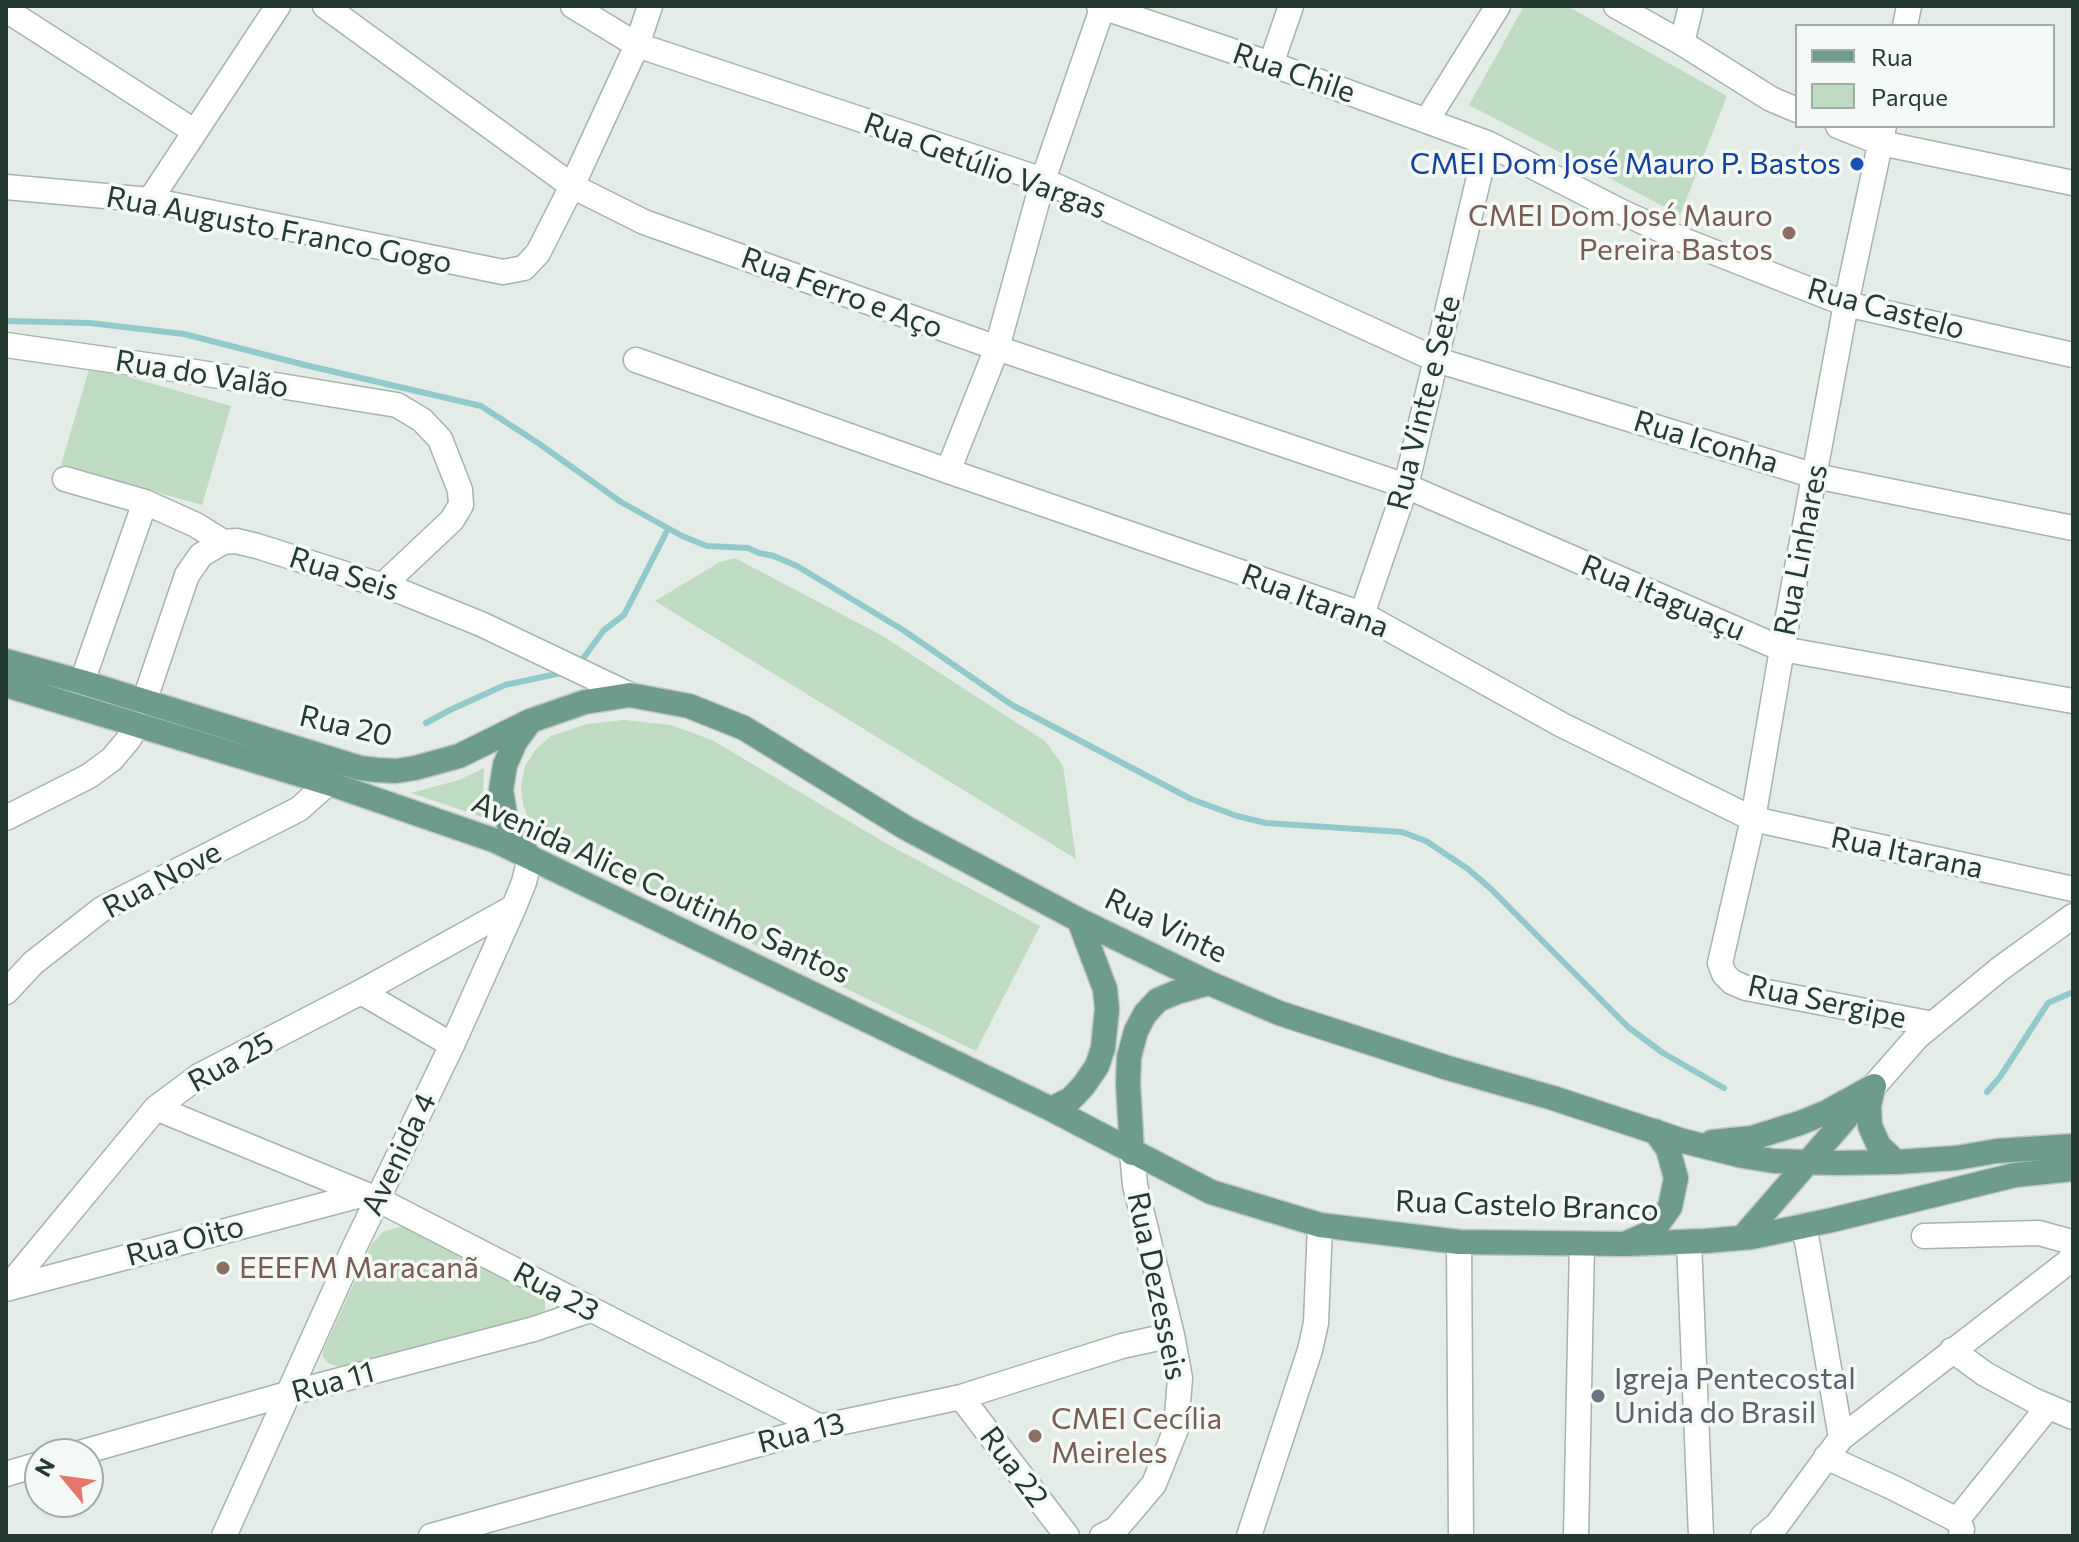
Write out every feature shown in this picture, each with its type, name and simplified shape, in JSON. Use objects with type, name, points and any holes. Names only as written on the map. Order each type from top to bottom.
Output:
[{"type":"main road","points":[[6,661],[82,682],[140,714]]},
{"type":"main road","name":"Avenida Alice Coutinho Santos","points":[[6,685],[140,714],[496,841],[1051,1109],[1132,1153]]},
{"type":"main road","name":"Rua Vinte","points":[[530,721],[585,702],[630,695],[689,706],[744,728],[906,828],[1079,920],[1265,1008],[1683,1141],[1743,1156],[1807,1162],[1896,1162],[2073,1146]]},
{"type":"main road","name":"Rua 20","points":[[140,714],[360,768],[396,771],[459,756],[530,721]]},
{"type":"main road","points":[[530,721],[515,742],[505,765],[501,790],[505,815],[515,838],[530,858]]},
{"type":"main road","points":[[1051,1109],[1071,1099],[1084,1085],[1097,1066],[1105,1038],[1105,989],[1079,920]]},
{"type":"main road","points":[[1132,1153],[1128,1083],[1129,1057],[1136,1031],[1145,1014],[1158,1000],[1209,983]]},
{"type":"main road","points":[[1683,1141],[1729,1141],[1774,1132],[1827,1112],[1874,1086]]},
{"type":"main road","points":[[1874,1086],[1869,1106],[1870,1126],[1879,1146],[1896,1162]]},
{"type":"main road","points":[[1742,1238],[1874,1086]]},
{"type":"main road","points":[[1625,1244],[1652,1232],[1670,1207],[1676,1178],[1668,1149],[1655,1131]]},
{"type":"main road","name":"Rua Castelo Branco","points":[[1132,1153],[1211,1192],[1320,1225],[1459,1242],[1625,1244],[1742,1238],[1857,1214],[1987,1180],[2073,1169]]},
{"type":"street","points":[[150,200],[278,6]]},
{"type":"street","name":"Rua Ferro e Aço","points":[[325,6],[572,186],[644,222],[997,348],[1406,486]]},
{"type":"street","name":"Rua Getúlio Vargas","points":[[573,6],[637,45],[1043,180],[1437,360]]},
{"type":"street","points":[[572,186],[637,45],[650,6]]},
{"type":"street","points":[[948,471],[997,348],[1043,180],[1101,6]]},
{"type":"street","name":"Rua Chile","points":[[1101,6],[1487,143]]},
{"type":"street","points":[[1271,64],[1291,6]]},
{"type":"street","points":[[1427,120],[1498,6]]},
{"type":"street","points":[[1616,6],[1771,99],[1795,109]]},
{"type":"street","points":[[1682,43],[1691,6]]},
{"type":"street","points":[[6,12],[194,131]]},
{"type":"street","points":[[1848,128],[2073,183]]},
{"type":"street","name":"Rua Linhares","points":[[1724,974],[1720,963],[1753,819],[1846,304],[1883,135]]},
{"type":"street","name":"Rua Castelo","points":[[1487,143],[1683,240],[1846,304],[2073,355]]},
{"type":"street","name":"Rua Vinte e Sete","points":[[1362,614],[1406,486],[1487,143]]},
{"type":"street","name":"Rua Augusto Franco Gogo","points":[[6,187],[150,200],[503,272],[524,268],[538,253],[572,186]]},
{"type":"street","name":"Rua do Valão","points":[[6,345],[397,405],[422,420],[440,439],[460,490],[461,505],[452,520],[383,585]]},
{"type":"street","name":"Rua Itarana","points":[[636,360],[1362,614],[1562,725],[1753,819],[2073,889]]},
{"type":"street","name":"Rua Iconha","points":[[1437,360],[1815,476],[2073,528]]},
{"type":"street","points":[[6,818],[89,776],[112,759],[128,740],[140,714],[187,575],[201,555],[223,542],[196,525],[145,502],[65,479]]},
{"type":"street","name":"Rua Itaguaçu","points":[[1406,486],[1782,649],[2073,701]]},
{"type":"street","points":[[82,682],[145,502]]},
{"type":"street","name":"Rua Seis","points":[[223,542],[236,541],[257,546],[383,585],[481,624],[630,695]]},
{"type":"street","name":"Rua Nove","points":[[6,992],[33,963],[102,909],[299,809],[328,783]]},
{"type":"street","name":"Avenida 4","points":[[224,1536],[371,1197],[452,1045],[514,907],[530,858]]},
{"type":"street","name":"Rua 25","points":[[6,1288],[156,1108],[199,1076],[361,992],[514,907]]},
{"type":"street","points":[[1874,1086],[1899,1056],[1933,1024],[2001,968],[2073,916]]},
{"type":"street","name":"Rua Sergipe","points":[[1724,974],[1732,982],[1746,988],[1933,1024]]},
{"type":"street","points":[[361,992],[452,1045]]},
{"type":"street","name":"Rua 23","points":[[156,1108],[371,1197],[820,1427]]},
{"type":"street","name":"Rua Dezesseis","points":[[1102,1536],[1116,1529],[1154,1484],[1176,1429],[1180,1378],[1135,1185],[1132,1153]]},
{"type":"street","name":"Rua Oito","points":[[6,1288],[371,1197]]},
{"type":"street","points":[[1249,1536],[1310,1350],[1316,1323],[1320,1225]]},
{"type":"street","points":[[1802,1226],[1841,1438]]},
{"type":"street","points":[[1773,1532],[1841,1438],[2068,1262],[2073,1254],[2073,1247],[2068,1241],[2039,1233],[1924,1236]]},
{"type":"street","points":[[1459,1242],[1461,1536]]},
{"type":"street","points":[[1689,1242],[1701,1536]]},
{"type":"street","points":[[1576,1536],[1582,1244]]},
{"type":"street","name":"Rua 11","points":[[104,1446],[534,1329],[590,1310]]},
{"type":"street","name":"Rua 13","points":[[431,1536],[820,1427],[961,1397],[1122,1346],[1172,1335]]},
{"type":"street","points":[[1952,1350],[1985,1374],[2073,1417]]},
{"type":"street","name":"Rua 22","points":[[961,1397],[1067,1536]]},
{"type":"street","points":[[1826,1457],[1894,1488],[1959,1528],[2048,1407]]},
{"type":"green space","points":[[1524,6],[1567,6],[1727,96],[1680,215],[1469,105]]},
{"type":"green space","points":[[90,366],[231,406],[202,505],[61,465]]},
{"type":"green space","points":[[735,558],[881,635],[1045,741],[1063,766],[1076,859],[655,601],[720,562]]},
{"type":"green space","points":[[624,720],[671,725],[712,740],[889,845],[1040,926],[976,1051],[699,918],[544,838],[531,824],[523,805],[521,786],[525,766],[536,749],[551,736],[587,724]]},
{"type":"green space","points":[[484,768],[483,794],[488,819],[411,793],[459,780]]},
{"type":"green space","points":[[407,1228],[542,1296],[545,1310],[539,1316],[344,1369],[328,1363],[323,1351],[372,1244],[383,1232]]},
{"type":"waterway","points":[[6,321],[90,323],[184,334],[481,406],[621,502],[682,536],[707,546],[748,548],[797,566],[903,630],[1012,705],[1191,799],[1266,823],[1402,832],[1426,841],[1468,869],[1491,889],[1628,1027],[1663,1053],[1724,1088]]},
{"type":"waterway","points":[[579,664],[604,630],[624,615],[668,529]]},
{"type":"waterway","points":[[426,723],[505,685],[566,672]]},
{"type":"waterway","points":[[1987,1092],[2048,1003],[2073,992]]},
{"type":"place","name":"CMEI Dom José Mauro P. Bastos","points":[[1857,164]]},
{"type":"place","name":"CMEI Dom José Mauro Pereira Bastos","points":[[1789,233]]},
{"type":"place","name":"EEEFM Maracanã","points":[[223,1268]]},
{"type":"place","name":"Igreja Pentecostal Unida do Brasil","points":[[1598,1396]]},
{"type":"place","name":"CMEI Cecília Meireles","points":[[1035,1436]]}]
